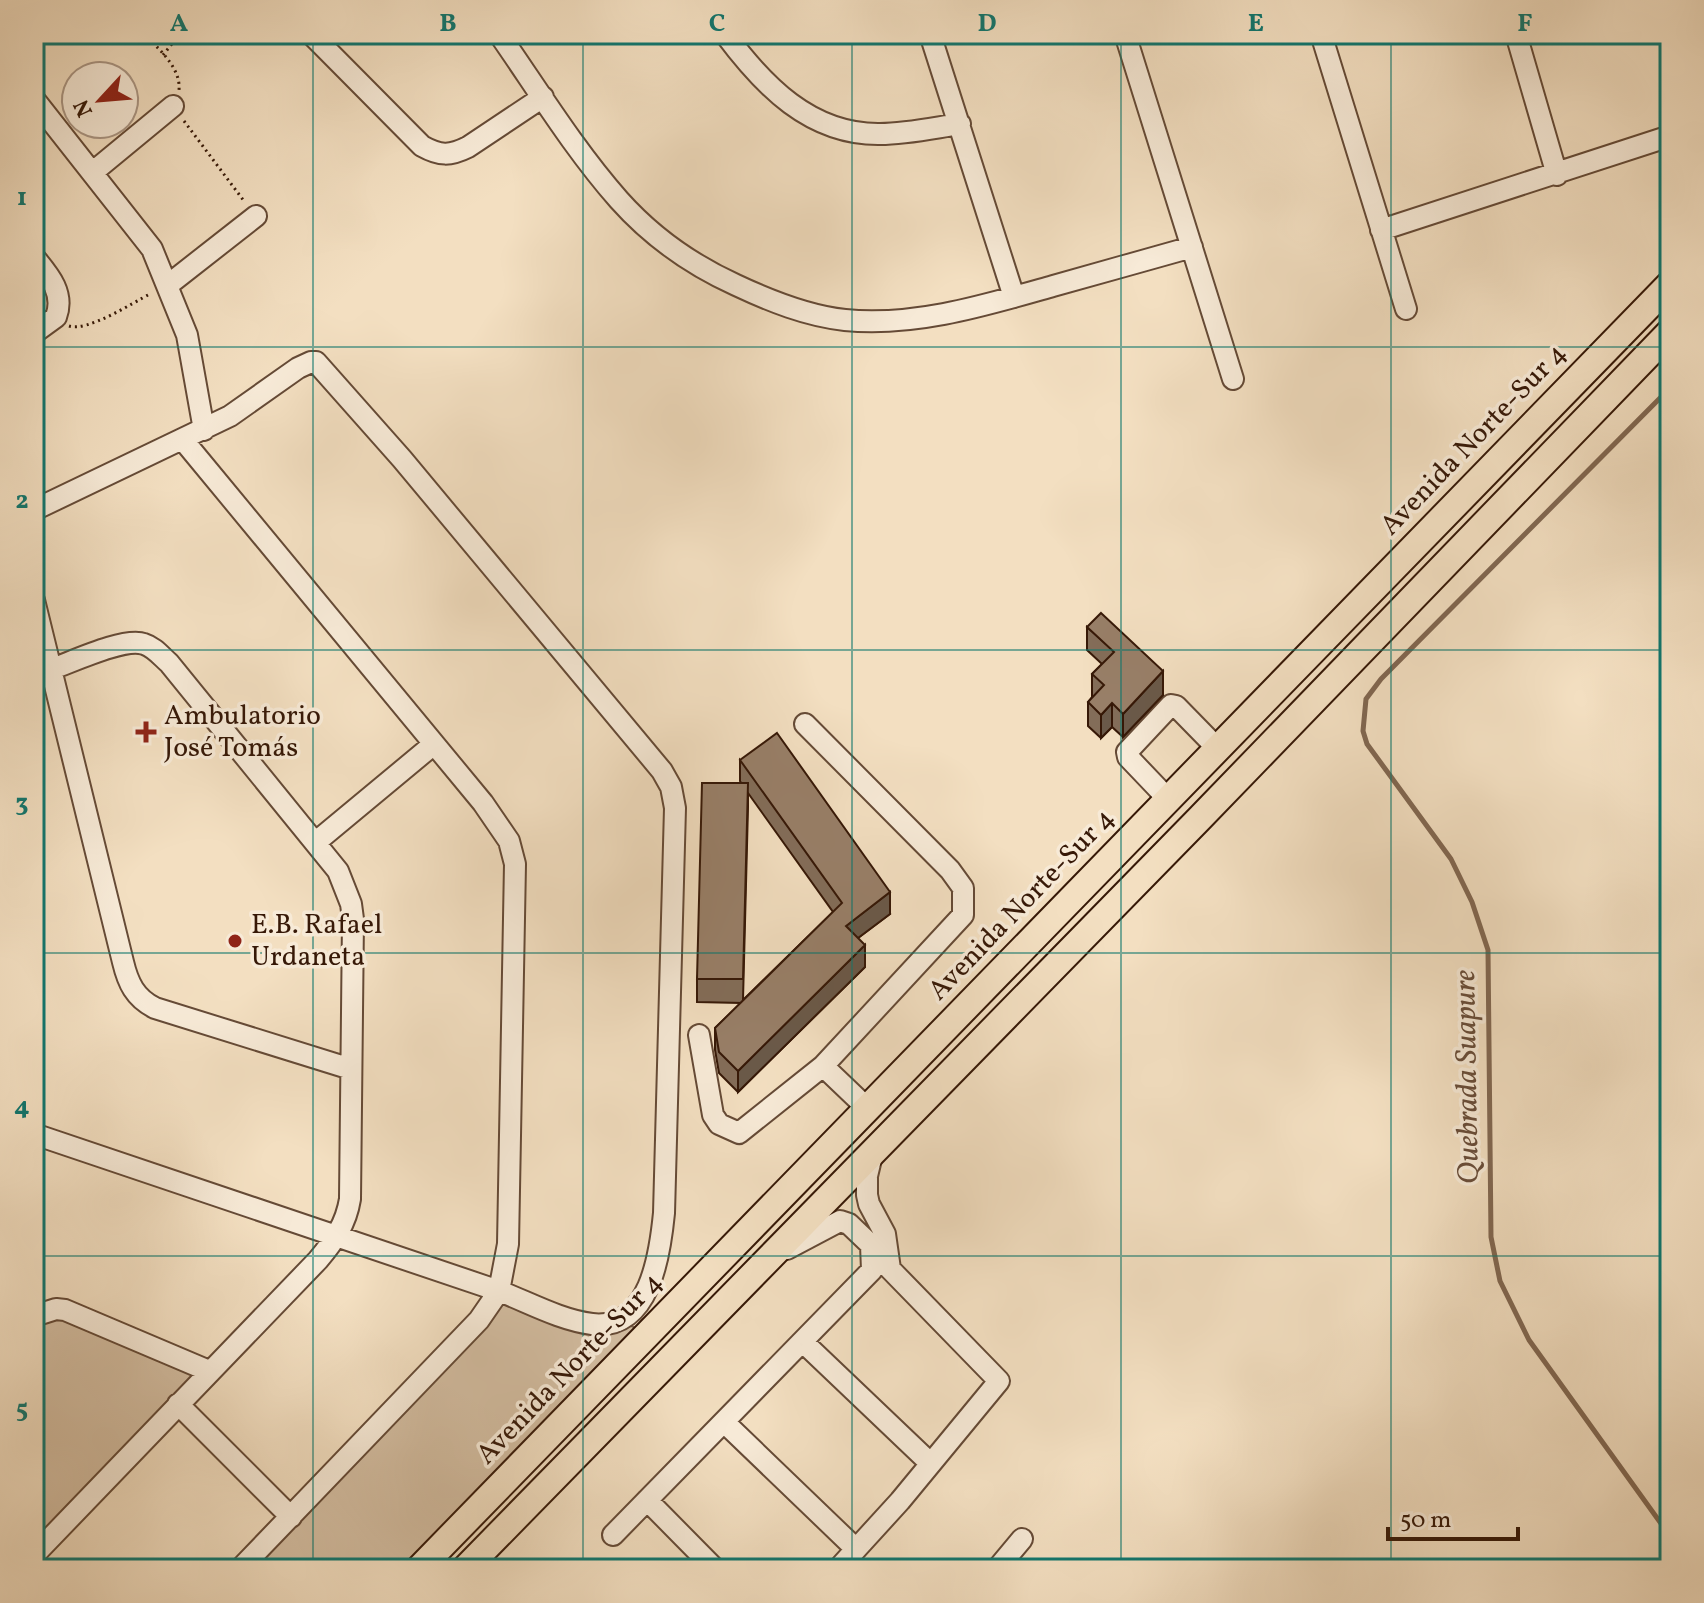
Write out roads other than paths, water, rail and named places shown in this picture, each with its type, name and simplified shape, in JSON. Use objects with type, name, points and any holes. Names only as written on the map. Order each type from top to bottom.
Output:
[{"type":"main road","name":"Avenida Norte-Sur 4","points":[[419,1569],[1670,284]]},
{"type":"main road","points":[[465,1569],[1199,819],[1670,332]]},
{"type":"street","points":[[311,34],[422,146],[435,154],[455,154],[543,97]]},
{"type":"street","points":[[499,34],[602,179],[644,224],[684,257],[746,290],[802,311],[866,321],[931,316],[1014,297],[1192,247]]},
{"type":"street","points":[[725,34],[759,78],[775,93],[800,111],[829,125],[876,135],[960,124]]},
{"type":"street","points":[[930,34],[1014,297]]},
{"type":"street","points":[[1125,34],[1233,379]]},
{"type":"street","points":[[1321,34],[1406,309]]},
{"type":"street","points":[[1516,34],[1557,175]]},
{"type":"street","points":[[34,99],[144,236],[168,285],[187,335],[204,430]]},
{"type":"street","points":[[93,172],[173,106]]},
{"type":"street","points":[[1381,230],[1670,136]]},
{"type":"street","points":[[168,285],[256,216]]},
{"type":"street","points":[[34,257],[55,287],[59,300],[56,317],[34,333]]},
{"type":"street","points":[[34,510],[204,430],[244,408],[305,364],[321,365],[662,771],[671,787],[675,808],[663,1226],[656,1262],[644,1297],[619,1320],[602,1324],[573,1320],[499,1291],[34,1134]]},
{"type":"street","points":[[183,440],[503,830],[515,864],[508,1244],[499,1291],[479,1320],[240,1569]]},
{"type":"street","points":[[34,600],[132,989],[146,1004],[155,1008],[351,1069]]},
{"type":"street","points":[[39,1556],[209,1371],[318,1260],[338,1236],[350,1199],[351,904],[338,871],[169,663],[155,650],[145,644],[124,644],[52,669]]},
{"type":"street","points":[[1169,800],[1128,757],[1127,752],[1171,705],[1176,706],[1219,750]]},
{"type":"street","points":[[699,1035],[713,1115],[719,1124],[739,1133],[823,1066],[963,915],[963,888],[950,870],[805,724]]},
{"type":"street","points":[[316,842],[434,744]]},
{"type":"street","points":[[823,1066],[868,1109]]},
{"type":"street","points":[[838,1569],[999,1381],[893,1273],[878,1240],[867,1195],[867,1176],[873,1151]]},
{"type":"street","points":[[765,1261],[840,1221],[867,1195]]},
{"type":"street","points":[[840,1221],[878,1240]]},
{"type":"street","points":[[613,1535],[868,1275],[878,1240]]},
{"type":"street","points":[[34,1316],[46,1311],[65,1310],[209,1371]]},
{"type":"street","points":[[619,1320],[648,1334]]},
{"type":"street","points":[[803,1342],[930,1463]]},
{"type":"street","points":[[178,1404],[291,1517]]},
{"type":"street","points":[[724,1422],[856,1549]]},
{"type":"street","points":[[647,1500],[715,1569]]},
{"type":"street","points":[[997,1569],[1022,1539]]},
{"type":"waterway","name":"Quebrada Suapure","points":[[1670,388],[1381,679],[1366,699],[1363,731],[1367,744],[1451,859],[1472,902],[1488,950],[1491,1237],[1500,1281],[1529,1340],[1670,1536]]},
{"type":"place","name":"Ambulatorio José Tomás","points":[[146,732]]},
{"type":"place","name":"E.B. Rafael Urdaneta","points":[[235,941]]}]
